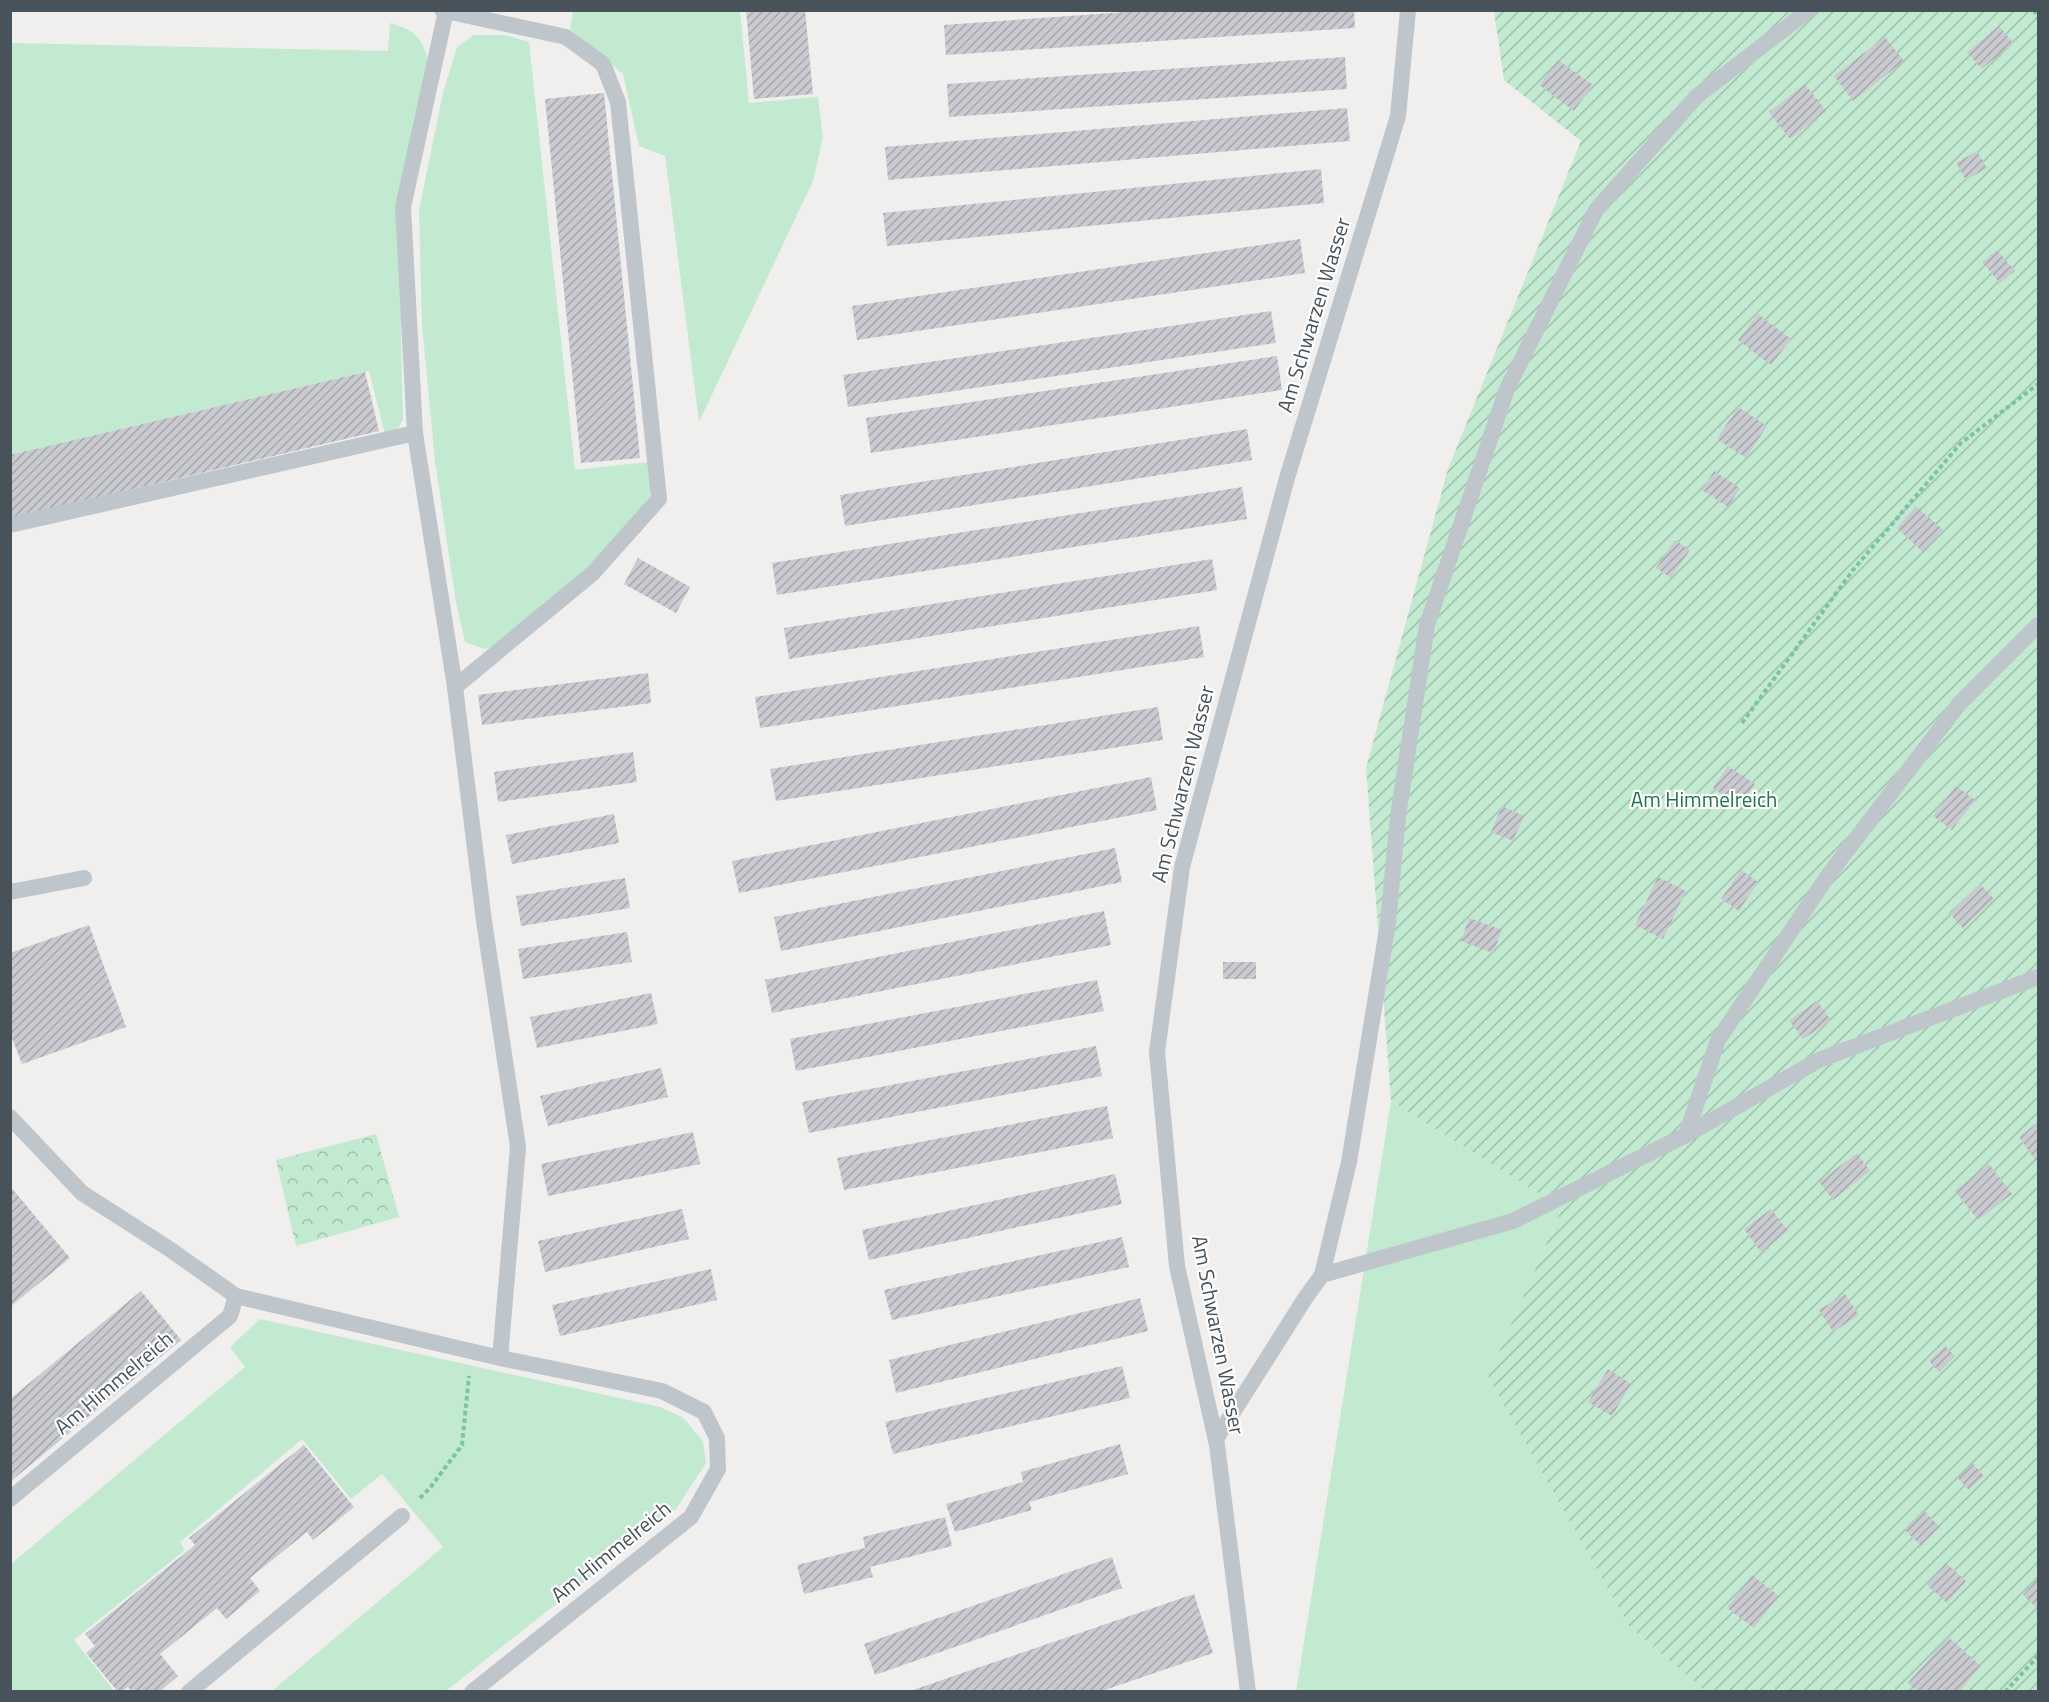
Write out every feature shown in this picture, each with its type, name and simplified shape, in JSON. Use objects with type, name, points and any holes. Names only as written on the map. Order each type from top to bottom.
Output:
[{"type":"lane","name":"Am Schwarzen Wasser","points":[[1248,1692],[1216,1439],[1178,1266],[1157,1052],[1158,1040],[1182,867],[1287,478],[1398,116],[1408,10]]},
{"type":"lane","points":[[1216,1439],[1322,1275],[1349,1162],[1388,923],[1398,816],[1428,625],[1507,389],[1596,210],[1697,96],[1809,10]]},
{"type":"lane","points":[[454,687],[593,573],[659,499],[618,102],[603,64],[566,37],[444,11],[403,207],[415,433],[454,687],[484,921],[518,1147],[500,1358]]},
{"type":"lane","points":[[10,525],[415,433]]},
{"type":"lane","points":[[1686,1135],[1718,1040],[1829,874],[1959,704],[2038,626]]},
{"type":"lane","points":[[10,892],[84,878]]},
{"type":"lane","points":[[1322,1275],[1513,1221],[1686,1135],[1819,1060],[2038,977]]},
{"type":"lane","points":[[10,1117],[82,1193],[168,1248],[236,1296]]},
{"type":"lane","name":"Am Himmelreich","points":[[10,1499],[230,1316],[236,1296],[473,1352],[662,1391],[704,1412],[717,1438],[718,1469],[691,1517],[472,1692]]},
{"type":"lane","points":[[189,1692],[402,1516]]},
{"type":"path","points":[[2034,10],[2038,18]]},
{"type":"path","points":[[1742,723],[1852,570],[1961,443],[2038,384]]},
{"type":"path","points":[[402,1516],[430,1488],[462,1445],[465,1397],[473,1352]]},
{"type":"path","points":[[2005,1692],[2038,1656]]},
{"type":"green space","points":[[573,11],[740,11],[749,103],[818,97],[823,137],[813,181],[699,422],[665,156],[639,146],[623,74],[570,29]]},
{"type":"green space","name":"Am Himmelreich","points":[[1494,11],[2038,11],[2038,1691],[1705,1691],[1629,1626],[1488,1377],[1562,1208],[1391,1101],[1366,768],[1448,469],[1581,141],[1504,80]]},
{"type":"green space","points":[[390,23],[406,29],[420,40],[428,61],[407,158],[401,331],[403,420],[396,431],[385,434],[369,371],[11,455],[11,43],[388,51]]},
{"type":"green space","points":[[474,35],[504,35],[529,42],[575,470],[648,462],[651,487],[643,509],[607,550],[498,646],[484,649],[465,642],[456,603],[435,461],[422,325],[419,210],[443,93],[457,47]]},
{"type":"green space","points":[[1391,1101],[1562,1208],[1488,1377],[1629,1626],[1705,1691],[1296,1692]]},
{"type":"green space","points":[[376,1134],[399,1217],[296,1246],[276,1160]]},
{"type":"green space","points":[[260,1319],[660,1407],[682,1417],[703,1441],[706,1463],[676,1509],[446,1691],[272,1691],[443,1547],[382,1474],[351,1499],[302,1439],[180,1542],[185,1550],[74,1640],[114,1691],[11,1691],[11,1564],[245,1367],[230,1347]]},
{"type":"building","points":[[746,10],[805,10],[813,94],[754,99]]},
{"type":"building","points":[[1154,10],[1354,10],[1355,28],[946,55],[944,25]]},
{"type":"building","points":[[1999,26],[2013,43],[1982,69],[1967,52]]},
{"type":"building","points":[[1885,37],[1904,61],[1853,101],[1834,76]]},
{"type":"building","points":[[1345,57],[1347,89],[949,117],[947,84]]},
{"type":"building","points":[[1558,60],[1593,85],[1574,111],[1539,85]]},
{"type":"building","points":[[1805,84],[1826,111],[1790,139],[1769,112]]},
{"type":"building","points":[[604,93],[640,458],[581,463],[545,99]]},
{"type":"building","points":[[1347,108],[1350,141],[888,180],[885,147]]},
{"type":"building","points":[[1977,151],[1987,168],[1966,180],[1956,163]]},
{"type":"building","points":[[1321,169],[1324,203],[887,246],[883,213]]},
{"type":"building","points":[[1300,239],[1305,273],[857,340],[852,306]]},
{"type":"building","points":[[1997,250],[2015,271],[2000,283],[1982,262]]},
{"type":"building","points":[[1271,311],[1276,343],[848,407],[843,375]]},
{"type":"building","points":[[1758,314],[1791,339],[1771,365],[1738,340]]},
{"type":"building","points":[[1277,356],[1282,390],[871,453],[866,418]]},
{"type":"building","points":[[365,372],[379,431],[10,518],[10,455]]},
{"type":"building","points":[[1738,407],[1767,426],[1746,458],[1717,439]]},
{"type":"building","points":[[1247,429],[1252,460],[845,526],[840,495]]},
{"type":"building","points":[[1714,471],[1740,488],[1728,507],[1702,490]]},
{"type":"building","points":[[1242,487],[1247,519],[777,595],[772,563]]},
{"type":"building","points":[[1916,506],[1943,530],[1923,552],[1897,528]]},
{"type":"building","points":[[1675,540],[1690,550],[1671,578],[1656,568]]},
{"type":"building","points":[[638,558],[690,587],[676,613],[624,584]]},
{"type":"building","points":[[1212,559],[1217,590],[789,659],[784,628]]},
{"type":"building","points":[[1199,626],[1204,657],[760,728],[755,697]]},
{"type":"building","points":[[648,673],[651,703],[482,725],[478,695]]},
{"type":"building","points":[[1158,707],[1163,740],[776,801],[770,769]]},
{"type":"building","points":[[633,752],[637,782],[498,802],[494,772]]},
{"type":"building","points":[[1728,766],[1755,784],[1740,806],[1713,788]]},
{"type":"building","points":[[1151,777],[1157,810],[739,893],[732,861]]},
{"type":"building","points":[[1956,786],[1975,800],[1952,830],[1933,816]]},
{"type":"building","points":[[1502,806],[1524,816],[1513,841],[1491,832]]},
{"type":"building","points":[[614,814],[619,843],[512,864],[506,835]]},
{"type":"building","points":[[1115,848],[1122,882],[781,951],[774,917]]},
{"type":"building","points":[[1741,870],[1758,882],[1739,911],[1721,899]]},
{"type":"building","points":[[1658,877],[1686,891],[1663,939],[1635,925]]},
{"type":"building","points":[[625,878],[630,908],[521,926],[516,896]]},
{"type":"building","points":[[1980,884],[1994,899],[1963,928],[1949,913]]},
{"type":"building","points":[[1104,911],[1111,945],[772,1013],[765,980]]},
{"type":"building","points":[[1469,918],[1502,930],[1493,953],[1461,941]]},
{"type":"building","points":[[89,925],[126,1027],[22,1064],[10,1033],[10,953]]},
{"type":"building","points":[[627,932],[632,962],[523,979],[518,949]]},
{"type":"building","points":[[1223,962],[1256,962],[1256,979],[1223,979]]},
{"type":"building","points":[[1097,980],[1104,1011],[796,1071],[790,1039]]},
{"type":"building","points":[[651,993],[658,1024],[537,1048],[530,1017]]},
{"type":"building","points":[[1817,1001],[1831,1020],[1803,1039],[1789,1020]]},
{"type":"building","points":[[1096,1046],[1102,1076],[809,1133],[802,1102]]},
{"type":"building","points":[[661,1068],[668,1097],[548,1126],[540,1096]]},
{"type":"building","points":[[1107,1106],[1113,1138],[844,1190],[837,1158]]},
{"type":"building","points":[[2038,1122],[2038,1159],[2036,1161],[2019,1137]]},
{"type":"building","points":[[693,1132],[700,1164],[548,1196],[541,1164]]},
{"type":"building","points":[[1857,1153],[1870,1171],[1833,1200],[1819,1182]]},
{"type":"building","points":[[1989,1164],[2012,1194],[1978,1220],[1955,1191]]},
{"type":"building","points":[[1115,1174],[1122,1204],[869,1260],[862,1230]]},
{"type":"building","points":[[10,1186],[70,1258],[10,1307]]},
{"type":"building","points":[[682,1209],[689,1239],[545,1272],[538,1241]]},
{"type":"building","points":[[1771,1209],[1788,1231],[1761,1252],[1744,1229]]},
{"type":"building","points":[[1122,1237],[1129,1267],[892,1320],[884,1290]]},
{"type":"building","points":[[711,1269],[717,1300],[560,1336],[552,1305]]},
{"type":"building","points":[[141,1291],[181,1340],[10,1482],[10,1399]]},
{"type":"building","points":[[1845,1294],[1859,1315],[1833,1332],[1819,1310]]},
{"type":"building","points":[[1140,1298],[1148,1331],[896,1393],[889,1360]]},
{"type":"building","points":[[1945,1346],[1955,1356],[1939,1372],[1929,1361]]},
{"type":"building","points":[[1122,1366],[1130,1398],[893,1454],[885,1422]]},
{"type":"building","points":[[1608,1369],[1631,1384],[1612,1416],[1588,1402]]},
{"type":"building","points":[[1120,1444],[1128,1474],[1029,1502],[1032,1510],[955,1532],[946,1504],[1023,1482],[1021,1472]]},
{"type":"building","points":[[304,1445],[354,1507],[313,1540],[307,1532],[250,1578],[260,1591],[226,1619],[217,1608],[160,1654],[178,1676],[159,1692],[132,1692],[128,1687],[118,1692],[86,1653],[95,1646],[85,1634],[195,1545],[189,1538]]},
{"type":"building","points":[[1973,1464],[1984,1476],[1969,1490],[1958,1478]]},
{"type":"building","points":[[1924,1511],[1940,1527],[1921,1546],[1905,1530]]},
{"type":"building","points":[[945,1517],[952,1546],[870,1567],[873,1577],[804,1594],[797,1565],[865,1548],[863,1537]]},
{"type":"building","points":[[1112,1557],[1122,1588],[875,1675],[864,1644]]},
{"type":"building","points":[[1946,1563],[1966,1581],[1947,1603],[1927,1585]]},
{"type":"building","points":[[1752,1575],[1779,1596],[1754,1628],[1727,1608]]},
{"type":"building","points":[[2038,1578],[2038,1609],[2023,1595]]},
{"type":"building","points":[[1194,1594],[1213,1653],[1099,1692],[907,1692]]},
{"type":"building","points":[[1948,1637],[1981,1666],[1959,1692],[1919,1692],[1908,1683]]}]
